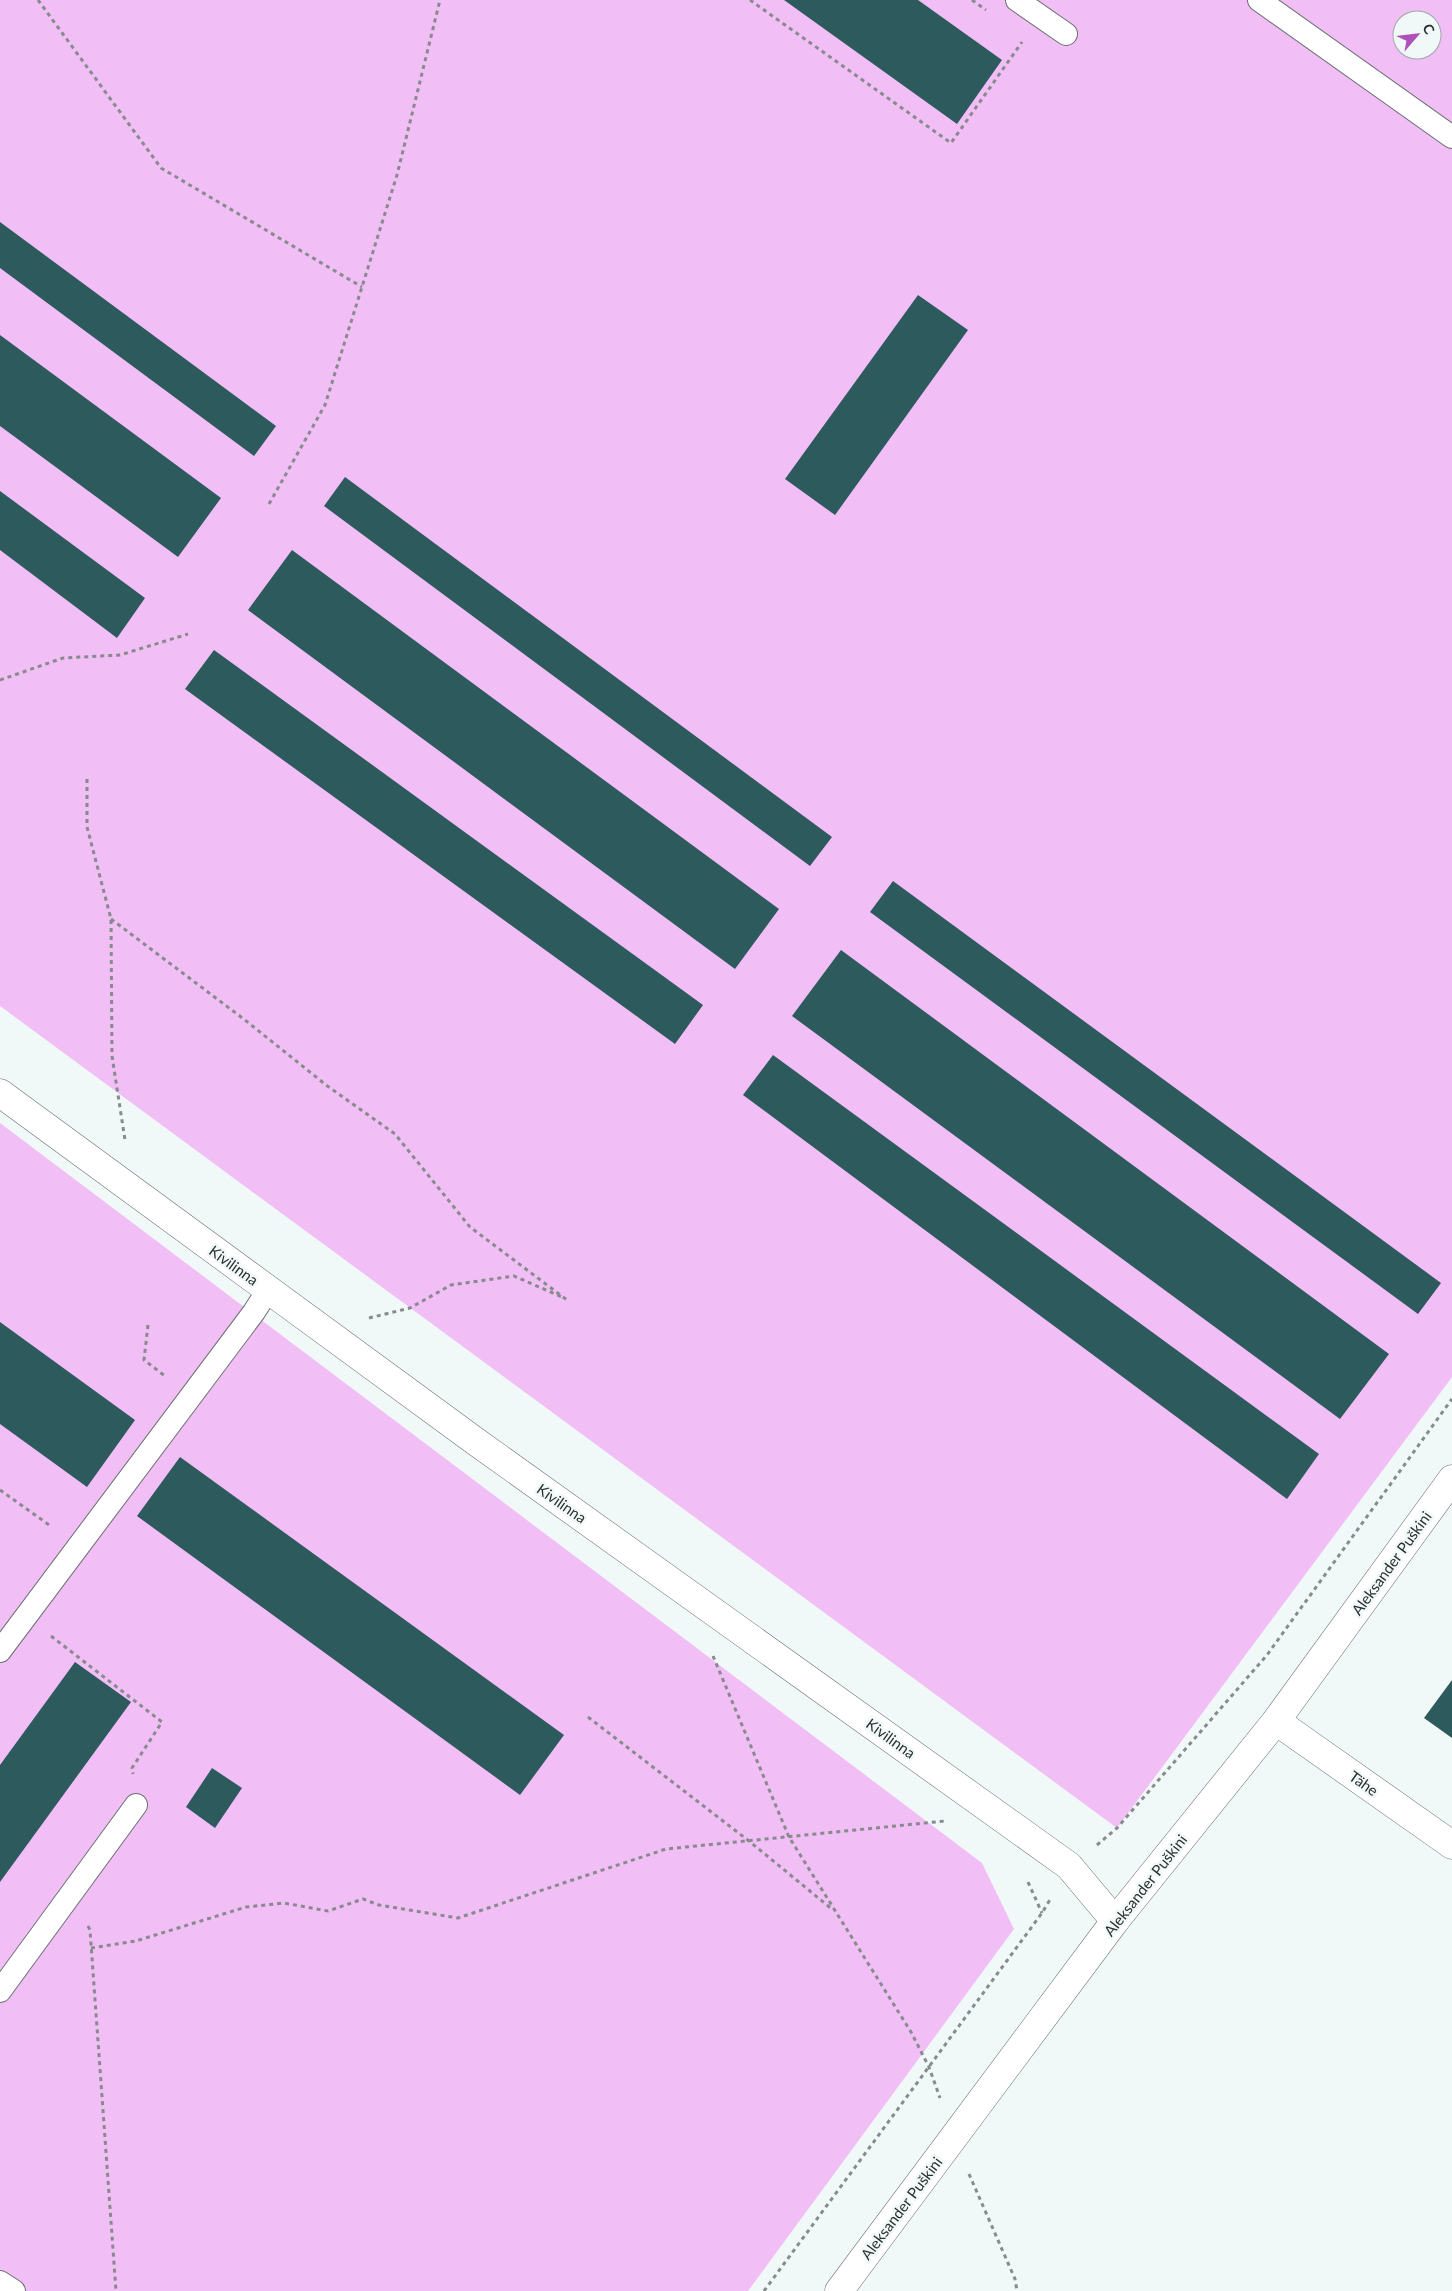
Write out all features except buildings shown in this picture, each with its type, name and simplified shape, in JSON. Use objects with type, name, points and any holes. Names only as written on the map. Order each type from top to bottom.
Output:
[{"type":"street","name":"Kivilinna","points":[[0,1093],[475,1441],[1070,1866],[1115,1921]]},
{"type":"street","name":"Aleksander Puškini","points":[[839,2291],[1115,1921],[1276,1720],[1452,1479]]},
{"type":"street","name":"Tähe","points":[[1276,1720],[1452,1845]]},
{"type":"lane","points":[[1017,0],[1066,34]]},
{"type":"lane","points":[[1259,0],[1452,138]]},
{"type":"lane","points":[[0,1651],[254,1312],[268,1290]]},
{"type":"lane","points":[[0,1990],[136,1805]]},
{"type":"lane","points":[[0,2282],[14,2291]]},
{"type":"path","points":[[38,0],[161,168],[362,287]]},
{"type":"path","points":[[269,504],[326,405],[397,175],[440,0]]},
{"type":"path","points":[[750,0],[951,143],[1040,16]]},
{"type":"path","points":[[0,680],[63,658],[120,655],[188,634]]},
{"type":"path","points":[[86,779],[87,827],[111,919],[112,1056],[126,1144]]},
{"type":"path","points":[[111,919],[326,1085],[395,1134],[470,1227],[567,1300],[514,1276],[451,1285],[410,1308],[368,1319]]},
{"type":"path","points":[[148,1325],[144,1360],[190,1397]]},
{"type":"path","points":[[764,2291],[1042,1913],[1070,1866],[1118,1828],[1267,1655],[1452,1399]]},
{"type":"path","points":[[0,1490],[79,1546]]},
{"type":"path","points":[[26,1617],[162,1722],[132,1768],[136,1805]]},
{"type":"path","points":[[712,1653],[789,1837],[911,2032],[929,2067],[954,2137],[1015,2280],[1017,2291]]},
{"type":"path","points":[[588,1717],[749,1841],[836,1912]]},
{"type":"path","points":[[91,1948],[136,1941],[246,1907],[284,1903],[328,1911],[364,1899],[379,1906],[458,1918],[666,1849],[947,1821]]},
{"type":"path","points":[[69,1896],[90,1930],[116,2291]]},
{"type":"shaded area","points":[[0,0],[1452,0],[1452,1377],[1117,1828],[0,1006]]},
{"type":"shaded area","points":[[0,1123],[982,1863],[1014,1929],[748,2291],[0,2291]]}]
